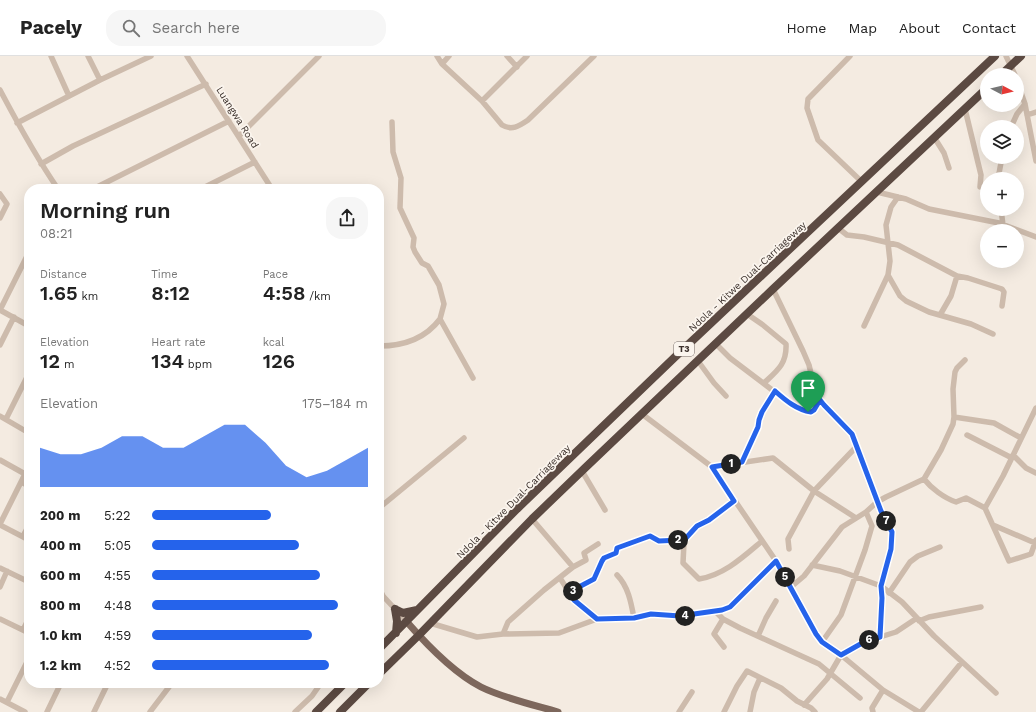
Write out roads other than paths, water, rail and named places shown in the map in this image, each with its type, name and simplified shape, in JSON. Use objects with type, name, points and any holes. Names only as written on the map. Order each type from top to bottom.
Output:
[{"type":"highway","name":"Ndola - Kitwe Dual-Carriageway","points":[[384,644],[551,476],[995,56]]},
{"type":"highway","points":[[1011,66],[1021,56]]},
{"type":"highway","name":"T3","points":[[384,669],[532,519],[773,289],[980,95]]},
{"type":"highway","points":[[395,609],[403,613],[417,610]]},
{"type":"highway","points":[[395,609],[397,621],[396,632]]},
{"type":"highway","points":[[316,712],[340,688]]},
{"type":"highway","points":[[340,712],[364,688]]},
{"type":"main road","points":[[407,622],[452,666],[469,680],[482,688],[558,712]]},
{"type":"street","points":[[51,56],[69,96]]},
{"type":"street","points":[[88,56],[100,80]]},
{"type":"street","points":[[17,123],[141,58],[151,56]]},
{"type":"street","name":"Luangwa Road","points":[[187,56],[239,136],[267,184]]},
{"type":"street","points":[[239,136],[319,56]]},
{"type":"street","points":[[437,56],[442,64],[482,101],[502,125],[518,128],[594,56]]},
{"type":"street","points":[[442,64],[449,56]]},
{"type":"street","points":[[507,56],[517,67]]},
{"type":"street","points":[[482,101],[528,56]]},
{"type":"street","points":[[850,56],[808,99],[807,108],[818,140],[862,182]]},
{"type":"street","points":[[1006,56],[1011,66]]},
{"type":"street","points":[[41,164],[73,146],[206,84]]},
{"type":"street","points":[[0,90],[17,123],[55,184]]},
{"type":"street","points":[[1024,101],[1036,161]]},
{"type":"street","points":[[1014,120],[1020,109],[1025,104]]},
{"type":"street","points":[[965,109],[980,172]]},
{"type":"street","points":[[1027,115],[1036,112]]},
{"type":"street","points":[[103,184],[229,121]]},
{"type":"street","points":[[384,345],[408,342],[419,338],[436,325],[440,319],[444,304],[439,285],[428,266],[422,263],[415,252],[413,247],[414,238],[400,208],[401,178],[393,152],[392,122]]},
{"type":"street","points":[[934,137],[944,154],[949,168]]},
{"type":"street","points":[[211,184],[255,162]]},
{"type":"street","points":[[878,192],[898,197],[929,209],[948,214],[989,220],[1000,224]]},
{"type":"street","points":[[0,194],[7,204],[0,218]]},
{"type":"street","points":[[864,326],[888,275],[890,261],[886,225],[891,207],[898,197]]},
{"type":"street","points":[[838,228],[847,235],[864,237],[888,244],[898,245],[957,276],[976,280],[1002,289],[1004,292],[1002,306]]},
{"type":"street","points":[[1024,233],[1036,237]]},
{"type":"street","points":[[24,262],[0,310],[24,323]]},
{"type":"street","points":[[888,275],[904,300],[930,312],[971,324],[993,334]]},
{"type":"street","points":[[940,314],[951,296],[957,276]]},
{"type":"street","points":[[773,289],[809,365],[814,386],[820,400],[848,429],[857,446],[881,511],[890,529],[892,537],[881,586],[882,598],[880,637]]},
{"type":"street","points":[[747,314],[763,324],[786,344],[782,367],[764,383]]},
{"type":"street","points":[[0,345],[14,317]]},
{"type":"street","points":[[440,319],[473,378]]},
{"type":"street","points":[[716,344],[730,358],[788,402],[801,410],[811,412],[820,400]]},
{"type":"street","points":[[791,588],[804,576],[839,530],[878,502],[924,479],[941,450],[954,417],[953,389],[955,372],[965,360]]},
{"type":"street","points":[[698,361],[714,383],[726,396]]},
{"type":"street","points":[[6,419],[24,383]]},
{"type":"street","points":[[742,462],[758,427],[762,412],[775,391]]},
{"type":"street","points":[[985,508],[1036,408]]},
{"type":"street","points":[[642,414],[712,467],[776,561],[812,628],[822,642],[841,655],[883,690],[920,712],[962,662]]},
{"type":"street","points":[[0,416],[24,430]]},
{"type":"street","points":[[954,417],[994,422],[1021,438]]},
{"type":"street","points":[[967,435],[1012,456],[1026,468],[1036,473]]},
{"type":"street","points":[[384,504],[464,438]]},
{"type":"street","points":[[789,549],[788,539],[814,491],[857,446]]},
{"type":"street","points":[[712,467],[773,458],[814,491],[856,518]]},
{"type":"street","points":[[0,460],[24,473]]},
{"type":"street","points":[[582,471],[605,510]]},
{"type":"street","points":[[23,536],[0,525],[24,476]]},
{"type":"street","points":[[924,479],[928,485],[949,499],[956,502],[966,498],[985,508],[1009,561],[1031,554],[1035,542],[993,525]]},
{"type":"street","points":[[734,501],[709,520],[697,526],[686,538],[684,543],[683,563],[699,579],[716,574],[742,558],[762,541]]},
{"type":"street","points":[[822,642],[841,615],[872,526],[866,512]]},
{"type":"street","points":[[532,519],[573,567]]},
{"type":"street","points":[[570,593],[594,579],[604,558],[616,553],[617,548],[650,536],[659,541],[680,540],[686,538]]},
{"type":"street","points":[[503,634],[508,622],[544,590],[573,567],[586,560],[584,553],[598,544]]},
{"type":"street","points":[[889,593],[910,562],[918,556],[940,547]]},
{"type":"street","points":[[430,623],[475,637],[503,634],[560,633],[597,619],[634,618],[651,614],[680,616],[722,610],[730,607],[776,561]]},
{"type":"street","points":[[812,565],[834,569],[881,586],[902,602],[962,662],[996,693]]},
{"type":"street","points":[[0,568],[24,579]]},
{"type":"street","points":[[0,587],[8,571]]},
{"type":"street","points":[[617,574],[623,581],[630,596],[634,618]]},
{"type":"street","points":[[560,578],[574,600],[597,619]]},
{"type":"street","points":[[384,599],[407,622]]},
{"type":"street","points":[[758,636],[776,601]]},
{"type":"street","points":[[804,705],[828,679],[841,655],[864,642],[896,632],[918,619],[981,607]]},
{"type":"street","points":[[715,611],[723,619],[819,664],[860,698]]},
{"type":"street","points":[[723,619],[714,634],[724,647]]},
{"type":"street","points":[[1,621],[23,630]]},
{"type":"street","points":[[7,702],[24,668]]},
{"type":"street","points":[[724,712],[746,671],[781,688],[797,701],[815,712]]},
{"type":"street","points":[[750,712],[754,692],[760,678]]},
{"type":"street","points":[[47,712],[59,688]]},
{"type":"street","points":[[94,712],[106,688]]},
{"type":"street","points":[[150,712],[168,688]]},
{"type":"street","points":[[295,712],[319,688]]},
{"type":"street","points":[[873,712],[872,708],[883,690]]},
{"type":"street","points":[[679,712],[692,692]]},
{"type":"street","points":[[0,699],[25,712]]}]
